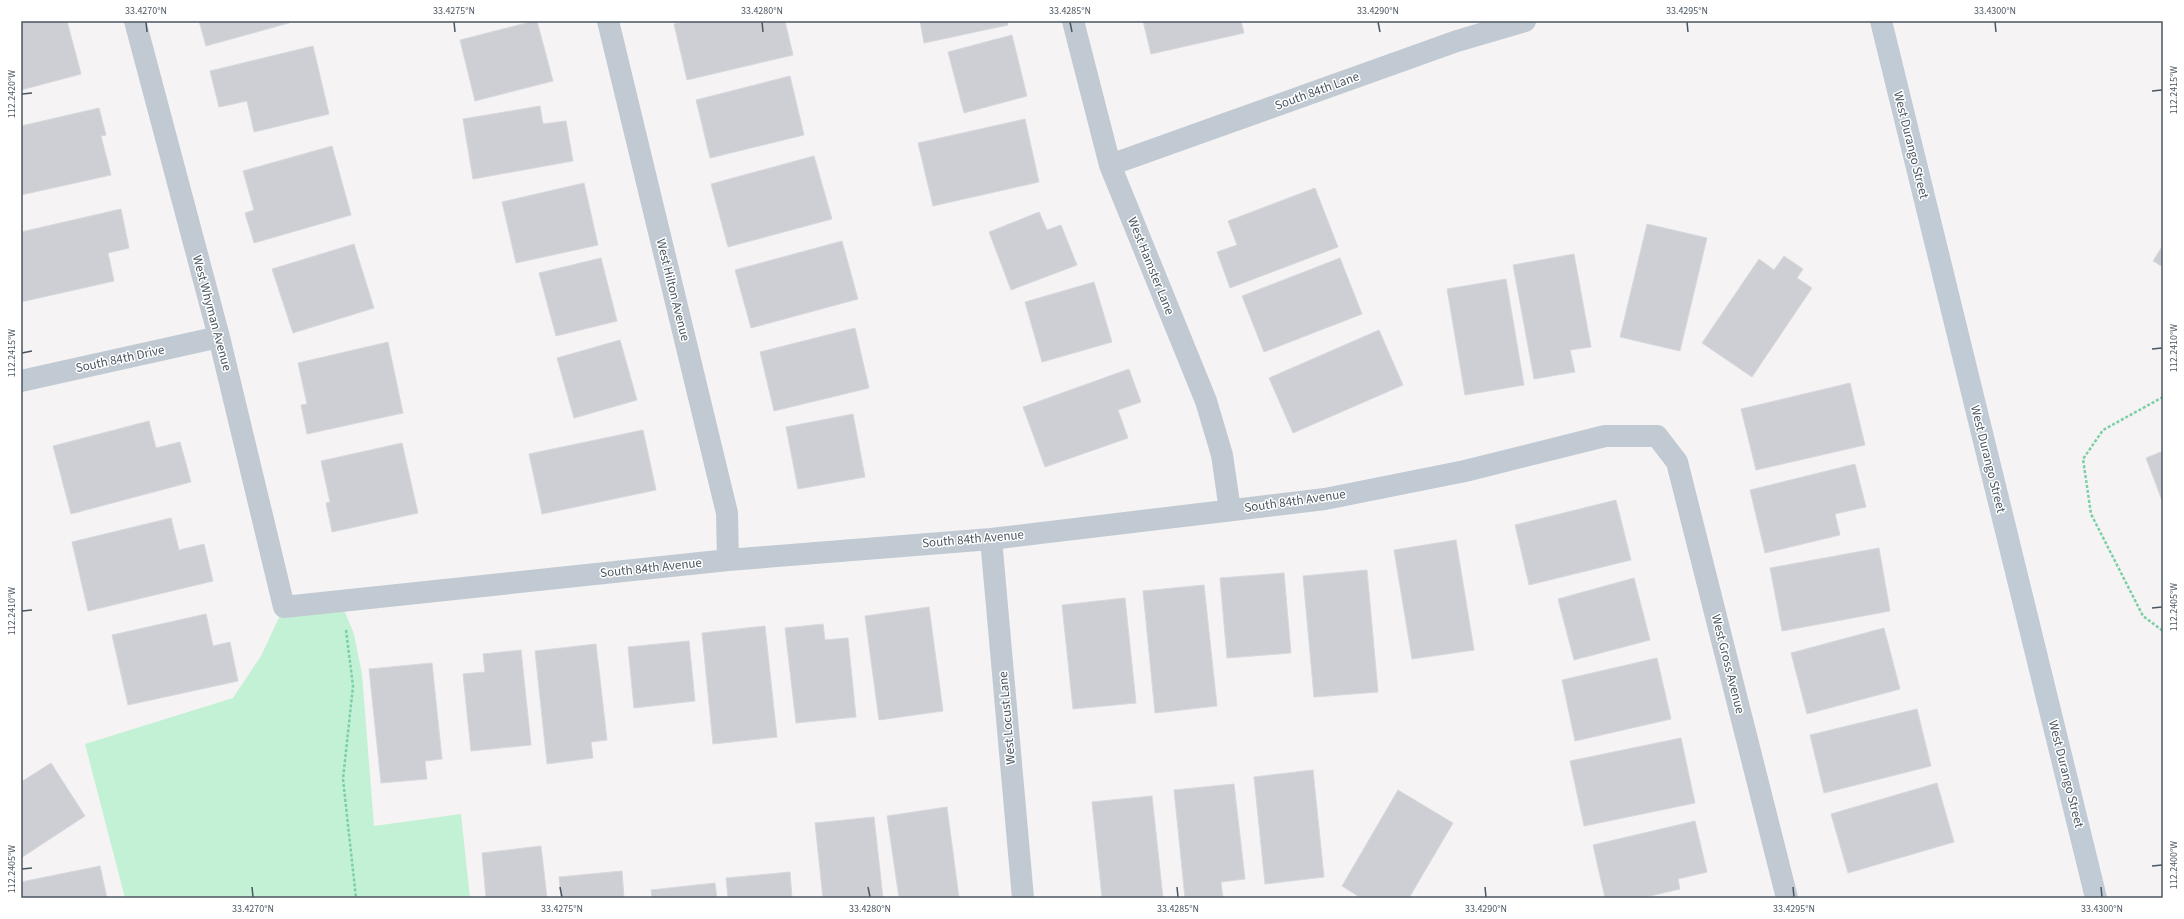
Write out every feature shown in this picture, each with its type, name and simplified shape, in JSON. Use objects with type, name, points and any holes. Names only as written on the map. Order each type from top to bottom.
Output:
[{"type":"street","name":"West Whyman Avenue","points":[[135,21],[219,337],[284,607]]},
{"type":"street","name":"West Hilton Avenue","points":[[608,21],[727,513],[728,560]]},
{"type":"street","name":"West Hamster Lane","points":[[1073,21],[1110,165],[1206,401],[1222,455],[1230,510]]},
{"type":"street","name":"South 84th Lane","points":[[1110,165],[1457,41],[1525,21]]},
{"type":"street","name":"West Durango Street","points":[[1881,21],[2091,897]]},
{"type":"street","name":"South 84th Drive","points":[[21,381],[219,337]]},
{"type":"street","name":"South 84th Avenue","points":[[284,607],[728,560],[991,538],[1230,510],[1333,497],[1465,470],[1605,436],[1657,436]]},
{"type":"street","name":"West Gross Avenue","points":[[1657,436],[1677,462],[1787,898]]},
{"type":"street","name":"West Locust Lane","points":[[991,538],[1023,898]]},
{"type":"path","points":[[2163,397],[2103,430],[2083,459],[2091,514],[2143,616],[2163,631]]},
{"type":"path","points":[[340,600],[349,644],[353,686],[343,779],[356,898]]},
{"type":"green space","points":[[340,600],[354,634],[362,674],[374,826],[461,814],[470,898],[125,898],[85,744],[233,698],[261,656],[284,607]]},
{"type":"building","points":[[21,21],[67,21],[81,74],[21,90]]},
{"type":"building","points":[[199,21],[288,21],[289,23],[206,46]]},
{"type":"building","points":[[537,21],[553,81],[475,101],[460,40]]},
{"type":"building","points":[[686,21],[785,21],[793,55],[687,80],[674,24]]},
{"type":"building","points":[[920,21],[1007,21],[1008,25],[924,43]]},
{"type":"building","points":[[1143,21],[1241,21],[1244,33],[1151,54]]},
{"type":"building","points":[[1012,35],[1027,96],[964,113],[948,52]]},
{"type":"building","points":[[313,46],[329,114],[254,132],[247,101],[219,107],[210,71]]},
{"type":"building","points":[[790,76],[804,135],[710,158],[696,100]]},
{"type":"building","points":[[540,106],[543,124],[566,121],[573,161],[473,179],[463,119]]},
{"type":"building","points":[[99,108],[106,135],[101,136],[111,175],[21,195],[21,126]]},
{"type":"building","points":[[1025,119],[1039,182],[933,206],[918,143]]},
{"type":"building","points":[[332,146],[351,215],[254,243],[245,213],[254,210],[243,171]]},
{"type":"building","points":[[814,156],[832,219],[728,247],[711,184]]},
{"type":"building","points":[[584,183],[598,245],[516,263],[502,202]]},
{"type":"building","points":[[1315,188],[1338,247],[1230,288],[1217,252],[1237,245],[1228,221]]},
{"type":"building","points":[[121,209],[129,248],[108,253],[114,281],[21,302],[21,232]]},
{"type":"building","points":[[1039,212],[1047,230],[1061,225],[1077,265],[1011,290],[989,232]]},
{"type":"building","points":[[1647,224],[1707,238],[1680,351],[1620,337]]},
{"type":"building","points":[[842,241],[858,299],[751,328],[735,270]]},
{"type":"building","points":[[354,244],[374,308],[293,333],[272,269]]},
{"type":"building","points":[[2163,245],[2163,267],[2153,261]]},
{"type":"building","points":[[1574,254],[1591,347],[1570,350],[1575,372],[1534,379],[1513,265]]},
{"type":"building","points":[[1784,256],[1803,269],[1797,278],[1812,288],[1752,377],[1702,343],[1759,259],[1774,270]]},
{"type":"building","points":[[601,258],[617,321],[556,336],[539,273]]},
{"type":"building","points":[[1340,258],[1362,314],[1264,352],[1242,296]]},
{"type":"building","points":[[1506,279],[1524,385],[1465,395],[1447,289]]},
{"type":"building","points":[[1094,282],[1112,342],[1042,362],[1025,302]]},
{"type":"building","points":[[855,328],[869,388],[774,411],[760,352]]},
{"type":"building","points":[[1379,330],[1403,385],[1293,433],[1269,378]]},
{"type":"building","points":[[620,340],[637,400],[574,418],[557,358]]},
{"type":"building","points":[[388,342],[403,413],[307,434],[301,405],[307,404],[298,363]]},
{"type":"building","points":[[1129,369],[1141,402],[1118,410],[1128,438],[1045,467],[1023,407]]},
{"type":"building","points":[[1850,383],[1865,445],[1756,470],[1741,409]]},
{"type":"building","points":[[853,414],[865,477],[798,489],[786,427]]},
{"type":"building","points":[[149,421],[156,448],[180,442],[191,482],[71,514],[53,446]]},
{"type":"building","points":[[643,430],[656,490],[542,514],[529,454]]},
{"type":"building","points":[[402,443],[418,513],[332,532],[326,503],[330,502],[321,461]]},
{"type":"building","points":[[2163,451],[2163,503],[2146,458]]},
{"type":"building","points":[[1855,464],[1866,507],[1835,514],[1840,535],[1765,553],[1750,490]]},
{"type":"building","points":[[1616,500],[1631,560],[1529,585],[1515,525]]},
{"type":"building","points":[[171,518],[179,550],[204,544],[213,581],[88,611],[72,542]]},
{"type":"building","points":[[1456,540],[1474,650],[1412,659],[1394,550]]},
{"type":"building","points":[[1879,548],[1890,611],[1782,631],[1770,568]]},
{"type":"building","points":[[1367,570],[1378,692],[1314,697],[1303,576]]},
{"type":"building","points":[[1284,573],[1291,653],[1227,658],[1220,578]]},
{"type":"building","points":[[1634,578],[1650,640],[1574,660],[1558,599]]},
{"type":"building","points":[[1204,585],[1217,706],[1155,713],[1143,591]]},
{"type":"building","points":[[1125,598],[1136,703],[1073,709],[1062,605]]},
{"type":"building","points":[[929,607],[943,711],[879,720],[865,616]]},
{"type":"building","points":[[206,614],[213,646],[230,642],[238,681],[128,705],[112,635]]},
{"type":"building","points":[[823,624],[825,640],[848,638],[856,717],[796,723],[785,628]]},
{"type":"building","points":[[765,626],[777,737],[713,744],[702,633]]},
{"type":"building","points":[[1884,628],[1900,689],[1807,714],[1791,653]]},
{"type":"building","points":[[689,641],[695,701],[634,708],[628,647]]},
{"type":"building","points":[[596,644],[607,740],[591,742],[593,758],[547,764],[535,651]]},
{"type":"building","points":[[521,650],[531,745],[471,751],[463,674],[485,672],[483,654]]},
{"type":"building","points":[[1657,658],[1671,719],[1575,741],[1562,680]]},
{"type":"building","points":[[432,663],[442,759],[425,761],[427,779],[381,783],[369,669]]},
{"type":"building","points":[[1917,709],[1931,766],[1824,793],[1810,735]]},
{"type":"building","points":[[1681,738],[1695,803],[1584,826],[1570,761]]},
{"type":"building","points":[[51,763],[85,816],[21,858],[21,782]]},
{"type":"building","points":[[1313,770],[1324,877],[1265,884],[1254,777]]},
{"type":"building","points":[[1937,783],[1954,842],[1848,873],[1831,814]]},
{"type":"building","points":[[1234,784],[1245,879],[1221,882],[1223,898],[1185,898],[1174,790]]},
{"type":"building","points":[[1398,790],[1453,823],[1409,898],[1361,898],[1342,886]]},
{"type":"building","points":[[1152,796],[1163,898],[1102,898],[1092,802]]},
{"type":"building","points":[[947,807],[959,898],[899,898],[887,816]]},
{"type":"building","points":[[874,817],[883,898],[823,898],[815,823]]},
{"type":"building","points":[[1695,821],[1707,872],[1678,879],[1680,889],[1642,898],[1605,898],[1593,845]]},
{"type":"building","points":[[541,846],[547,898],[486,898],[482,853]]},
{"type":"building","points":[[100,866],[107,898],[21,898],[21,882]]},
{"type":"building","points":[[622,871],[624,898],[561,898],[559,877]]},
{"type":"building","points":[[790,872],[792,898],[728,898],[726,878]]},
{"type":"building","points":[[715,883],[717,898],[652,898],[651,890]]}]
